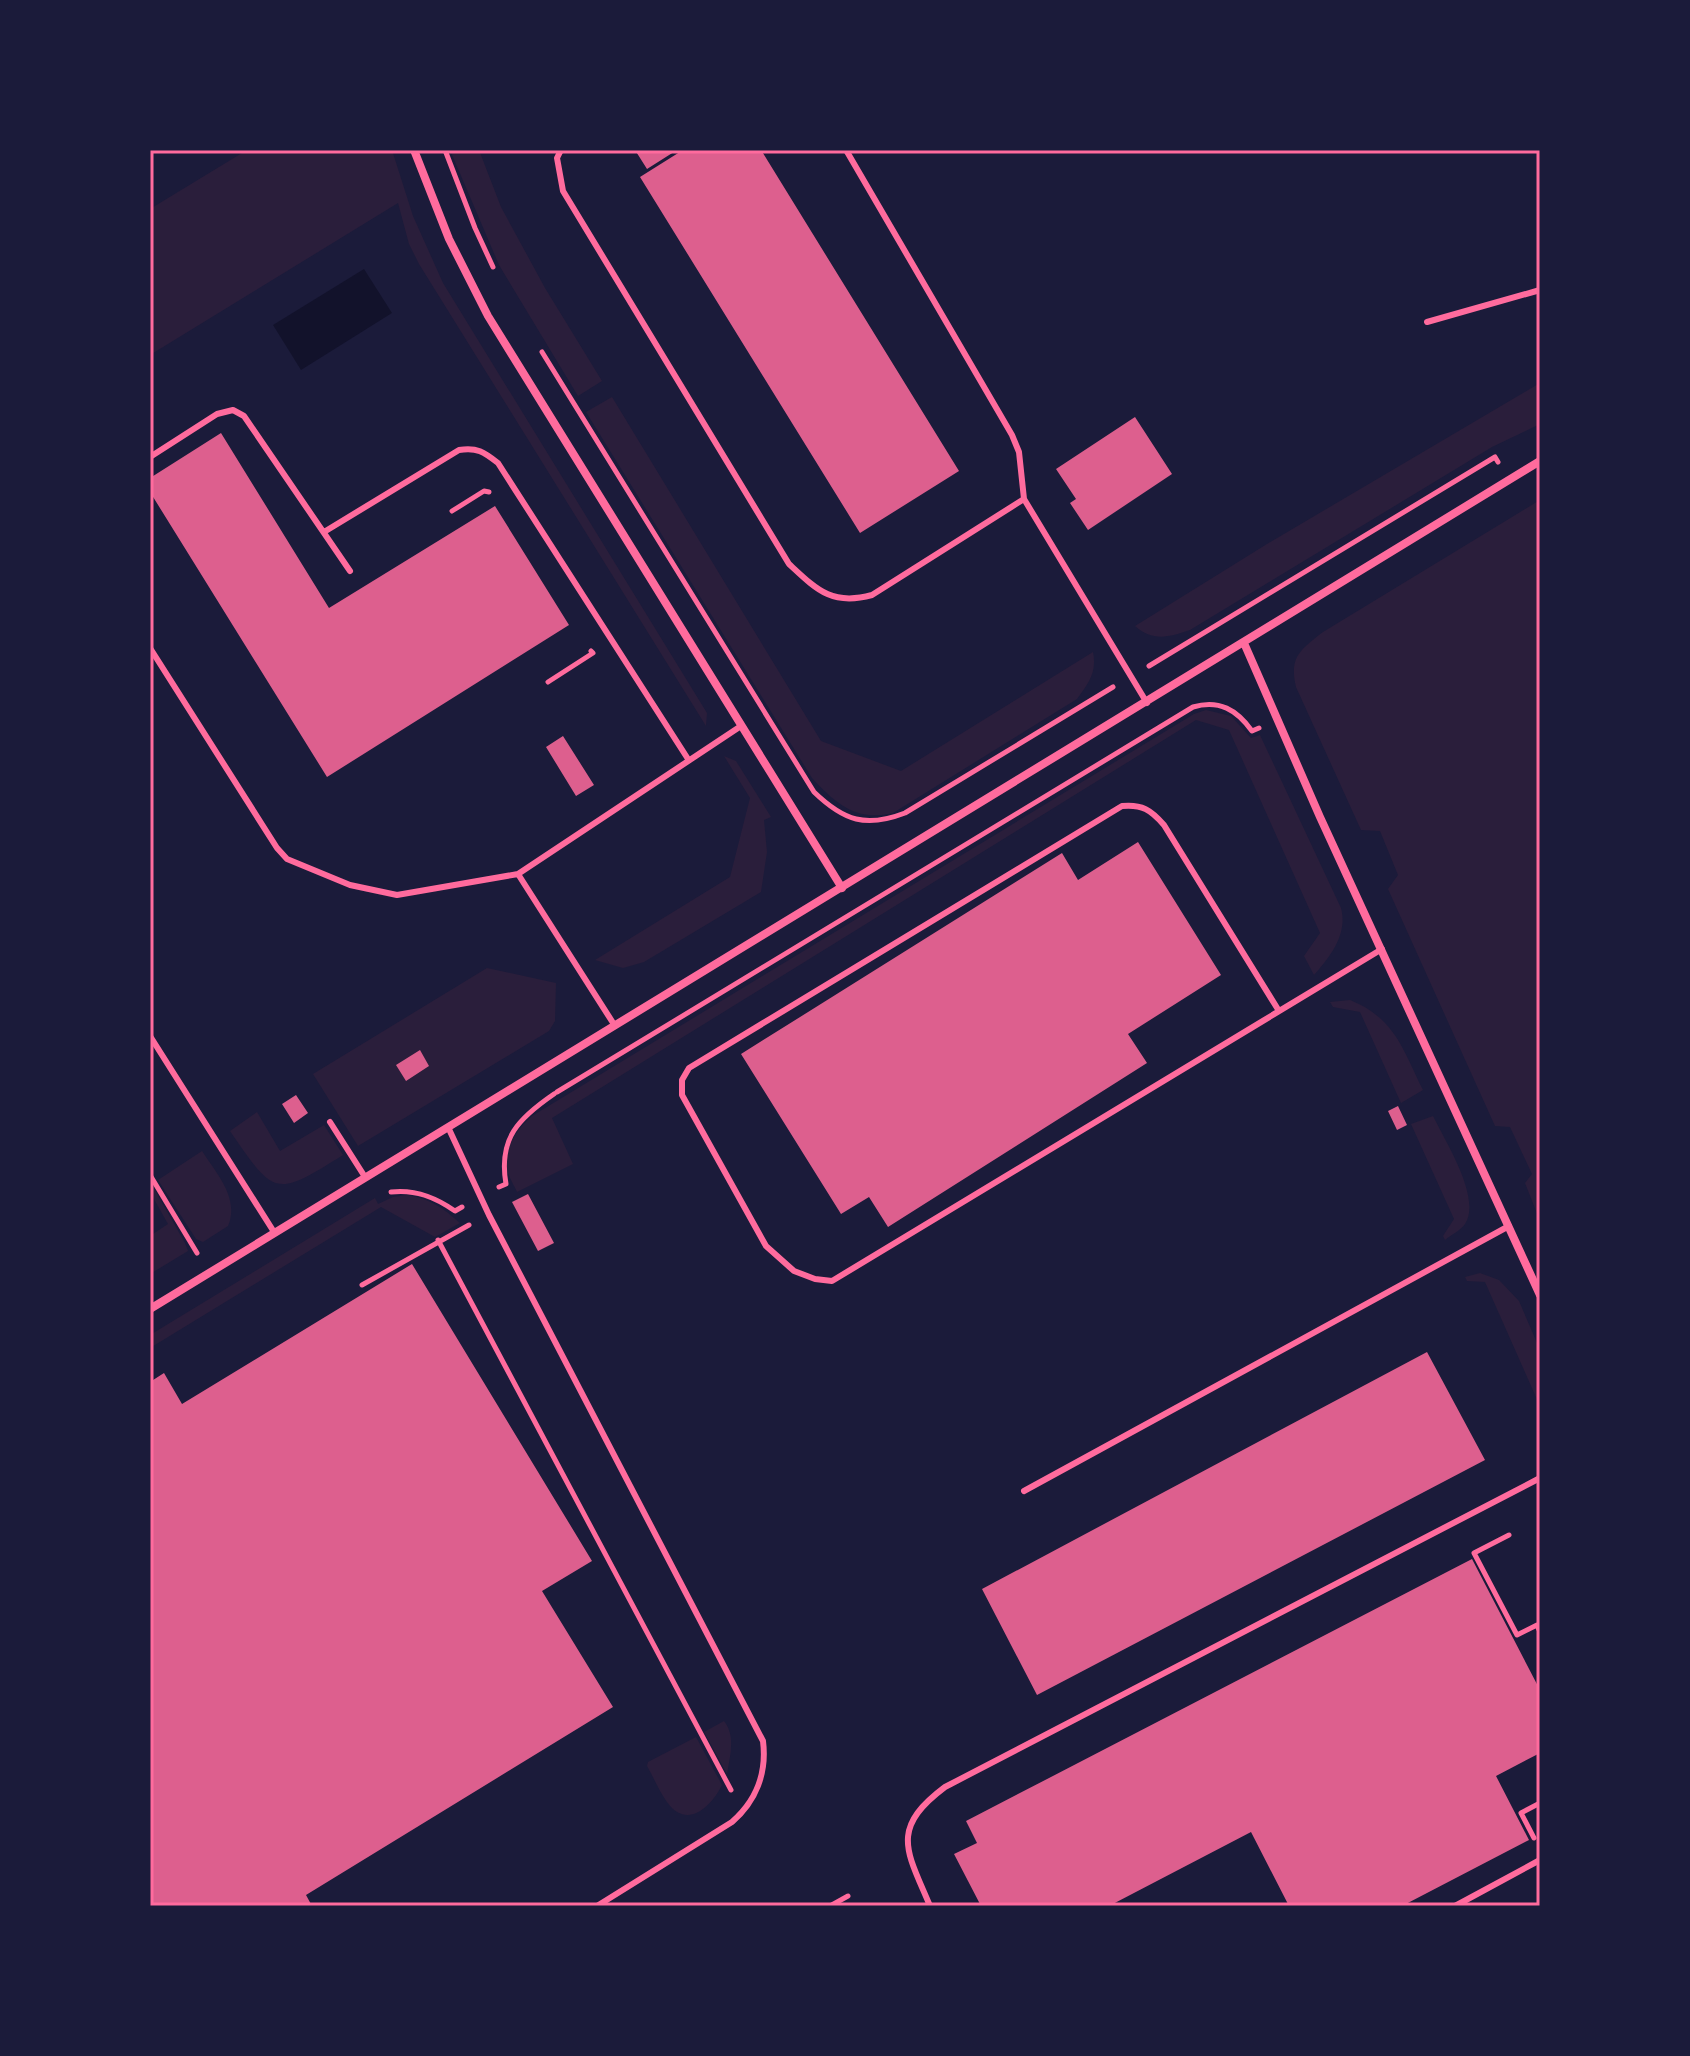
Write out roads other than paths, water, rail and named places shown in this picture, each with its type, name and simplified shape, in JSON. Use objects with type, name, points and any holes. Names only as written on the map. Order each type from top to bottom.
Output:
[{"type":"street","points":[[414,150],[449,239],[488,316],[842,888]]},
{"type":"street","points":[[150,1309],[1540,461]]},
{"type":"street","points":[[1244,643],[1320,817],[1540,1295]]},
{"type":"lane","points":[[561,150],[557,158],[563,191],[789,564],[814,587],[835,599],[855,600],[872,595],[1024,499]]},
{"type":"lane","points":[[846,150],[1012,435],[1019,452],[1024,499],[1147,703]]},
{"type":"lane","points":[[1427,322],[1540,290]]},
{"type":"lane","points":[[150,457],[217,414],[233,410],[244,416],[350,571]]},
{"type":"lane","points":[[324,532],[459,450],[474,448],[486,452],[498,463],[688,759]]},
{"type":"lane","points":[[150,648],[287,859],[350,885],[397,895],[518,874],[741,726]]},
{"type":"lane","points":[[1279,1011],[1164,825],[1154,813],[1139,805],[1122,806],[689,1068],[682,1080],[682,1095],[766,1246],[794,1271],[832,1281],[1383,949]]},
{"type":"lane","points":[[518,874],[615,1026]]},
{"type":"lane","points":[[150,1036],[274,1232]]},
{"type":"lane","points":[[330,1122],[365,1177]]},
{"type":"lane","points":[[448,1127],[489,1215],[763,1741],[763,1774],[743,1812],[732,1822],[597,1906]]},
{"type":"lane","points":[[1024,1491],[1509,1226]]},
{"type":"lane","points":[[930,1906],[910,1858],[907,1836],[911,1822],[921,1807],[945,1787],[1540,1478]]},
{"type":"lane","points":[[1455,1906],[1540,1860]]}]
